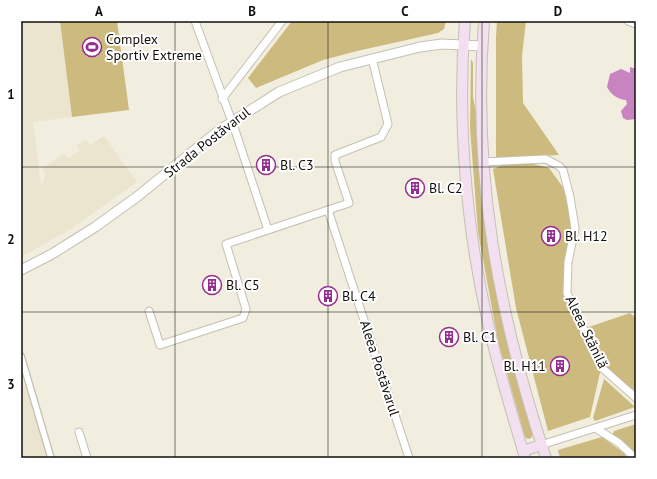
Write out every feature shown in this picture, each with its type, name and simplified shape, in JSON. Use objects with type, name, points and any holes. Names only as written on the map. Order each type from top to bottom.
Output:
[{"type":"main road","points":[[465,21],[464,128],[472,229],[483,300],[493,346],[524,455],[541,445]]},
{"type":"main road","points":[[484,21],[481,112],[483,162],[489,228],[502,306],[521,377],[546,458]]},
{"type":"street","points":[[196,21],[268,230]]},
{"type":"street","points":[[222,99],[282,21]]},
{"type":"street","points":[[628,21],[636,24]]},
{"type":"street","name":"Strada Postăvarul","points":[[21,270],[73,242],[110,217],[231,121],[259,103],[299,83],[340,67],[372,58],[434,45],[482,46]]},
{"type":"street","points":[[149,311],[160,345],[243,318],[246,310],[226,244],[349,203],[335,156],[381,137],[388,124],[372,58]]},
{"type":"street","name":"Aleea Stănilă","points":[[483,162],[546,160],[559,166],[563,170],[570,197],[575,232],[568,262],[567,293],[601,367],[636,398]]},
{"type":"street","name":"Aleea Postăvarul","points":[[328,210],[409,458]]},
{"type":"street","points":[[21,356],[51,458]]},
{"type":"street","points":[[541,445],[597,429],[636,415]]},
{"type":"street","points":[[597,429],[619,443],[635,458]]},
{"type":"street","points":[[79,432],[87,458]]},
{"type":"shaded area","points":[[21,21],[60,21],[72,117],[33,122],[41,185],[46,175],[42,168],[64,154],[68,159],[80,150],[77,145],[86,140],[90,145],[104,136],[137,182],[71,229],[21,257]]},
{"type":"shaded area","points":[[60,21],[117,21],[129,110],[72,117]]},
{"type":"shaded area","points":[[292,21],[446,21],[444,29],[438,33],[323,60],[256,88],[248,78]]},
{"type":"shaded area","points":[[497,21],[526,21],[522,56],[523,103],[559,155],[496,158]]},
{"type":"shaded area","points":[[471,59],[473,63],[473,97],[477,118],[487,231],[492,266],[506,339],[533,435],[528,439],[525,437],[498,341],[478,232],[470,128]]},
{"type":"shaded area","points":[[630,67],[636,69],[636,119],[627,120],[623,118],[621,111],[627,104],[626,100],[615,96],[607,87],[610,74],[621,69],[630,73]]},
{"type":"shaded area","points":[[505,164],[533,164],[549,168],[570,197],[574,221],[567,288],[583,329],[630,313],[636,318],[636,391],[601,368],[590,417],[548,431],[516,308],[493,169]]},
{"type":"shaded area","points":[[604,379],[635,407],[595,421],[593,418]]},
{"type":"shaded area","points":[[26,385],[48,458],[21,458],[21,387]]},
{"type":"shaded area","points":[[636,424],[636,458],[611,438],[614,431]]},
{"type":"shaded area","points":[[602,437],[625,454],[626,458],[560,458],[558,450]]},
{"type":"place","name":"Complex Sportiv Extreme","points":[[92,47]]},
{"type":"place","name":"Bl. C3","points":[[266,165]]},
{"type":"place","name":"Bl. C2","points":[[415,188]]},
{"type":"place","name":"Bl. H12","points":[[551,236]]},
{"type":"place","name":"Bl. C5","points":[[212,285]]},
{"type":"place","name":"Bl. C4","points":[[328,296]]},
{"type":"place","name":"Bl. C1","points":[[449,337]]},
{"type":"place","name":"Bl. H11","points":[[560,366]]}]
